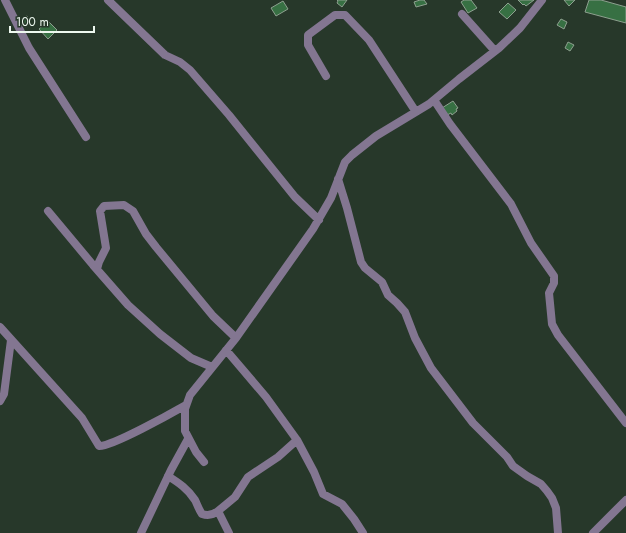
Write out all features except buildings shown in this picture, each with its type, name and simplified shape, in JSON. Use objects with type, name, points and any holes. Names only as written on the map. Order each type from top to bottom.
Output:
[{"type":"street","points":[[5,0],[29,48],[86,137]]},
{"type":"street","points":[[108,0],[165,55],[180,62],[190,70],[229,115],[295,197],[319,220]]},
{"type":"street","points":[[204,462],[188,439],[185,431],[185,409],[190,395],[236,338],[319,220],[331,198],[345,162],[376,136],[434,100],[495,51],[520,28],[542,0]]},
{"type":"street","points":[[462,14],[495,51]]},
{"type":"street","points":[[326,76],[308,45],[308,35],[336,15],[345,15],[369,40],[416,112]]},
{"type":"street","points":[[434,100],[450,124],[511,204],[531,242],[554,276],[554,282],[549,293],[552,324],[558,335],[626,423]]},
{"type":"street","points":[[338,179],[361,262],[365,268],[382,282],[388,295],[405,312],[415,338],[431,368],[473,423],[513,466],[541,484],[547,490],[556,508],[558,533]]},
{"type":"street","points":[[96,269],[106,248],[100,211],[104,206],[124,204],[133,211],[146,234],[213,316],[236,338]]},
{"type":"street","points":[[48,211],[96,269],[128,304],[160,334],[191,358],[212,367]]},
{"type":"street","points":[[0,327],[82,418],[99,446],[102,447],[186,405]]},
{"type":"street","points":[[0,401],[4,394],[11,340]]},
{"type":"street","points":[[226,350],[266,397],[297,440],[314,472],[323,494],[342,504],[363,533]]},
{"type":"street","points":[[140,533],[188,439]]},
{"type":"street","points":[[168,476],[189,492],[202,514],[206,516],[218,511],[235,498],[248,478],[278,457],[297,440]]},
{"type":"street","points":[[593,533],[626,500]]},
{"type":"street","points":[[218,511],[229,533]]}]
